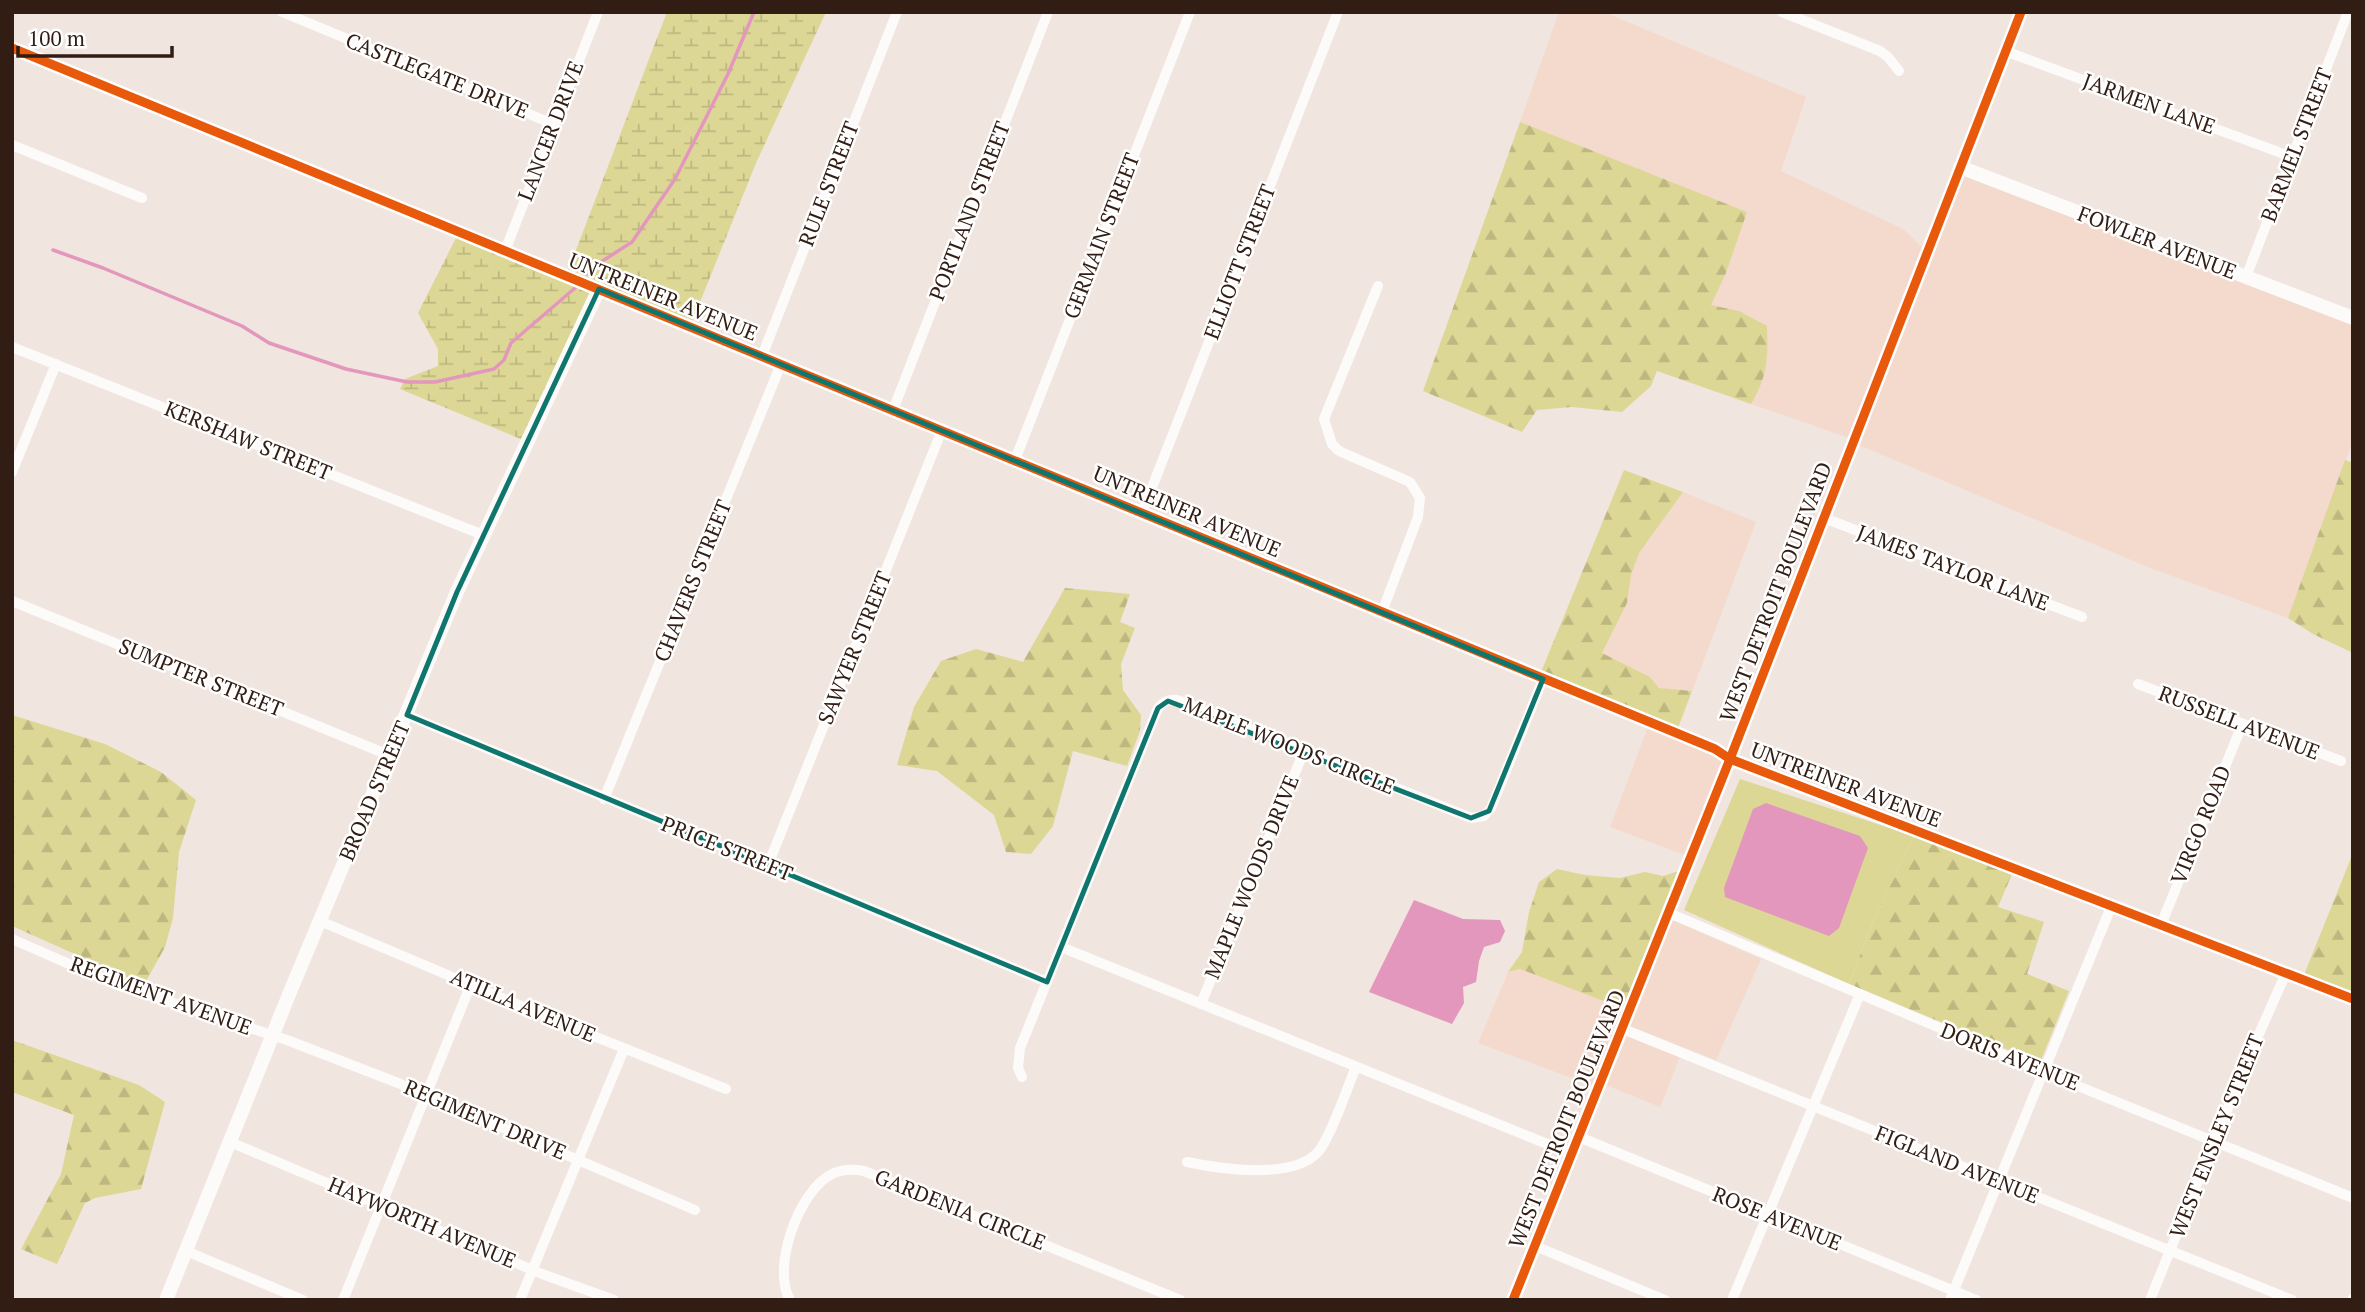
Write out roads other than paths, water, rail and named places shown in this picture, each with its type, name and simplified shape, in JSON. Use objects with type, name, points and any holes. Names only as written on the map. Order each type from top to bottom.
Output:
[{"type":"street","name":"CASTLEGATE DRIVE","points":[[282,12],[553,124]]},
{"type":"street","name":"LANCER DRIVE","points":[[505,251],[598,12]]},
{"type":"street","name":"RULE STREET","points":[[762,356],[897,12]]},
{"type":"street","name":"PORTLAND STREET","points":[[893,410],[1048,12]]},
{"type":"street","name":"GERMAIN STREET","points":[[1015,460],[1190,12]]},
{"type":"street","name":"ELLIOTT STREET","points":[[1142,513],[1338,12]]},
{"type":"street","points":[[1782,12],[1880,51],[1899,71]]},
{"type":"street","name":"WEST DETROIT BOULEVARD","points":[[1513,1300],[1730,759],[2021,12]]},
{"type":"street","name":"BARMEL STREET","points":[[2246,277],[2348,12]]},
{"type":"street","name":"UNTREINER AVENUE","points":[[12,48],[1715,749],[1730,759],[2353,999]]},
{"type":"street","name":"JARMEN LANE","points":[[2006,51],[2292,157]]},
{"type":"street","points":[[12,145],[142,198]]},
{"type":"street","name":"FOWLER AVENUE","points":[[1960,167],[2353,318]]},
{"type":"street","points":[[1378,286],[1324,419],[1332,444],[1339,451],[1410,482],[1420,498],[1418,517],[1382,612]]},
{"type":"street","name":"BROAD STREET","points":[[166,1300],[272,1035],[391,756],[457,592],[599,289]]},
{"type":"street","name":"KERSHAW STREET","points":[[12,347],[483,535]]},
{"type":"street","points":[[12,472],[56,364]]},
{"type":"street","name":"CHAVERS STREET","points":[[604,799],[781,364]]},
{"type":"street","name":"SAWYER STREET","points":[[768,865],[942,430]]},
{"type":"street","name":"JAMES TAYLOR LANE","points":[[1824,518],[2082,618]]},
{"type":"street","name":"SUMPTER STREET","points":[[12,601],[391,756]]},
{"type":"street","name":"MAPLE WOODS CIRCLE","points":[[1022,1077],[1018,1068],[1020,1048],[1158,708],[1163,703],[1180,701],[1471,818],[1478,818],[1491,808],[1543,679]]},
{"type":"street","name":"RUSSELL AVENUE","points":[[2138,684],[2340,761]]},
{"type":"street","name":"PRICE STREET","points":[[407,715],[1047,982]]},
{"type":"street","name":"VIRGO ROAD","points":[[2161,925],[2242,724]]},
{"type":"street","name":"MAPLE WOODS DRIVE","points":[[1201,1003],[1304,751]]},
{"type":"street","points":[[1952,1295],[2111,907]]},
{"type":"street","name":"DORIS AVENUE","points":[[1669,913],[2353,1198]]},
{"type":"street","name":"ATILLA AVENUE","points":[[320,921],[726,1089]]},
{"type":"street","name":"REGIMENT AVENUE","points":[[12,939],[117,985],[272,1035]]},
{"type":"street","points":[[1061,947],[1572,1154]]},
{"type":"street","name":"WEST ENSLEY STREET","points":[[2150,1300],[2247,1060],[2286,973]]},
{"type":"street","points":[[344,1300],[471,984]]},
{"type":"street","points":[[1732,1300],[1860,994]]},
{"type":"street","name":"FIGLAND AVENUE","points":[[1623,1029],[2292,1300]]},
{"type":"street","name":"REGIMENT DRIVE","points":[[272,1035],[427,1096],[695,1210]]},
{"type":"street","points":[[520,1300],[624,1049]]},
{"type":"street","points":[[1186,1162],[1269,1170],[1300,1164],[1310,1159],[1324,1142],[1356,1067]]},
{"type":"street","name":"ROSE AVENUE","points":[[1579,1137],[1767,1214],[1952,1295],[1976,1300]]},
{"type":"street","name":"HAYWORTH AVENUE","points":[[230,1142],[532,1269],[614,1300]]},
{"type":"street","name":"GARDENIA CIRCLE","points":[[790,1300],[782,1274],[796,1221],[824,1179],[843,1170],[853,1169],[864,1171],[1180,1300]]},
{"type":"street","points":[[1535,1246],[1665,1300]]},
{"type":"street","points":[[186,1251],[303,1300]]},
{"type":"waterway","points":[[586,274],[632,242],[675,179],[728,74],[754,12]]},
{"type":"waterway","points":[[53,250],[242,326],[269,343],[346,369],[407,382],[435,382],[494,369],[504,360],[511,343],[575,288]]}]
